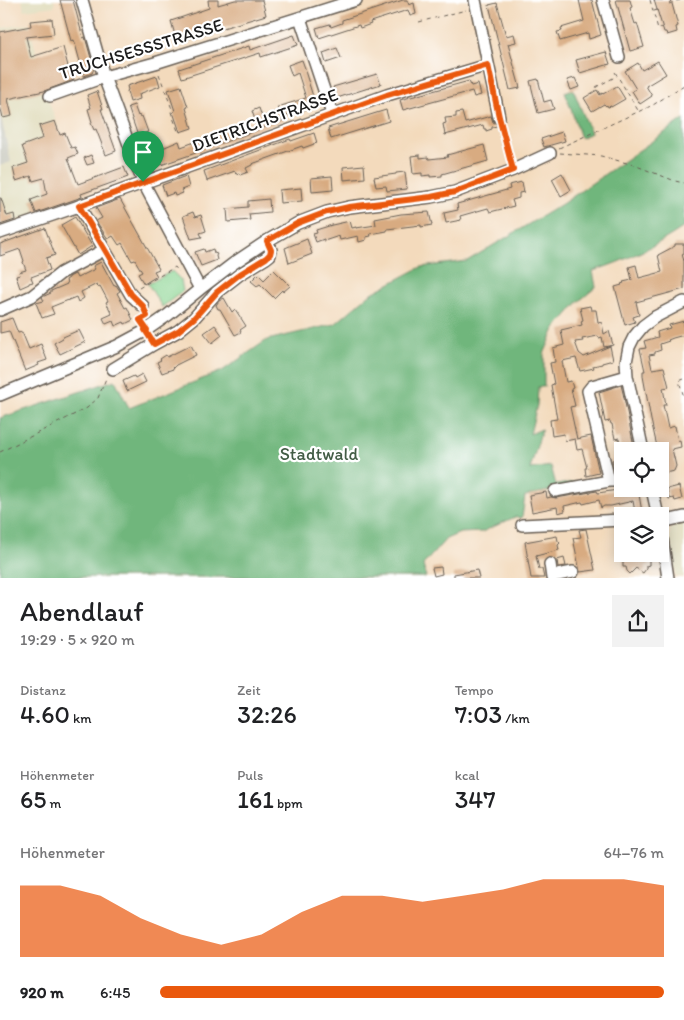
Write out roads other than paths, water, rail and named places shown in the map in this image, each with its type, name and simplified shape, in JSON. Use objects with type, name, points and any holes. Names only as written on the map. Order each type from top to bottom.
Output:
[{"type":"street","points":[[82,0],[104,77],[143,182],[200,289]]},
{"type":"street","name":"TRUCHSESSSTRASSE","points":[[50,96],[104,77],[155,64],[356,0]]},
{"type":"street","points":[[603,0],[619,56]]},
{"type":"street","points":[[475,4],[499,117]]},
{"type":"street","points":[[300,18],[332,114]]},
{"type":"street","name":"DIETRICHSTRASSE","points":[[0,234],[332,114],[387,95],[488,65]]},
{"type":"street","points":[[0,395],[117,346],[146,330],[267,241],[298,223],[327,212],[349,207],[431,197],[455,192],[513,170],[550,153]]},
{"type":"street","points":[[79,206],[131,294],[143,306]]},
{"type":"street","points":[[112,370],[178,331],[194,318],[217,292],[270,254],[271,250],[267,241]]},
{"type":"street","points":[[0,310],[32,296],[56,275],[104,250]]},
{"type":"street","points":[[641,442],[627,376],[626,362],[629,347],[643,326],[655,317],[684,302]]},
{"type":"street","points":[[146,330],[154,344]]},
{"type":"street","points":[[609,482],[588,391],[592,386],[627,376]]},
{"type":"street","points":[[555,491],[614,482]]},
{"type":"street","points":[[669,520],[684,517]]},
{"type":"street","points":[[522,524],[614,520]]},
{"type":"street","points":[[666,562],[668,578]]},
{"type":"street","points":[[550,564],[552,577],[573,572]]},
{"type":"park label","name":"Stadtwald","points":[[319,454]]}]
